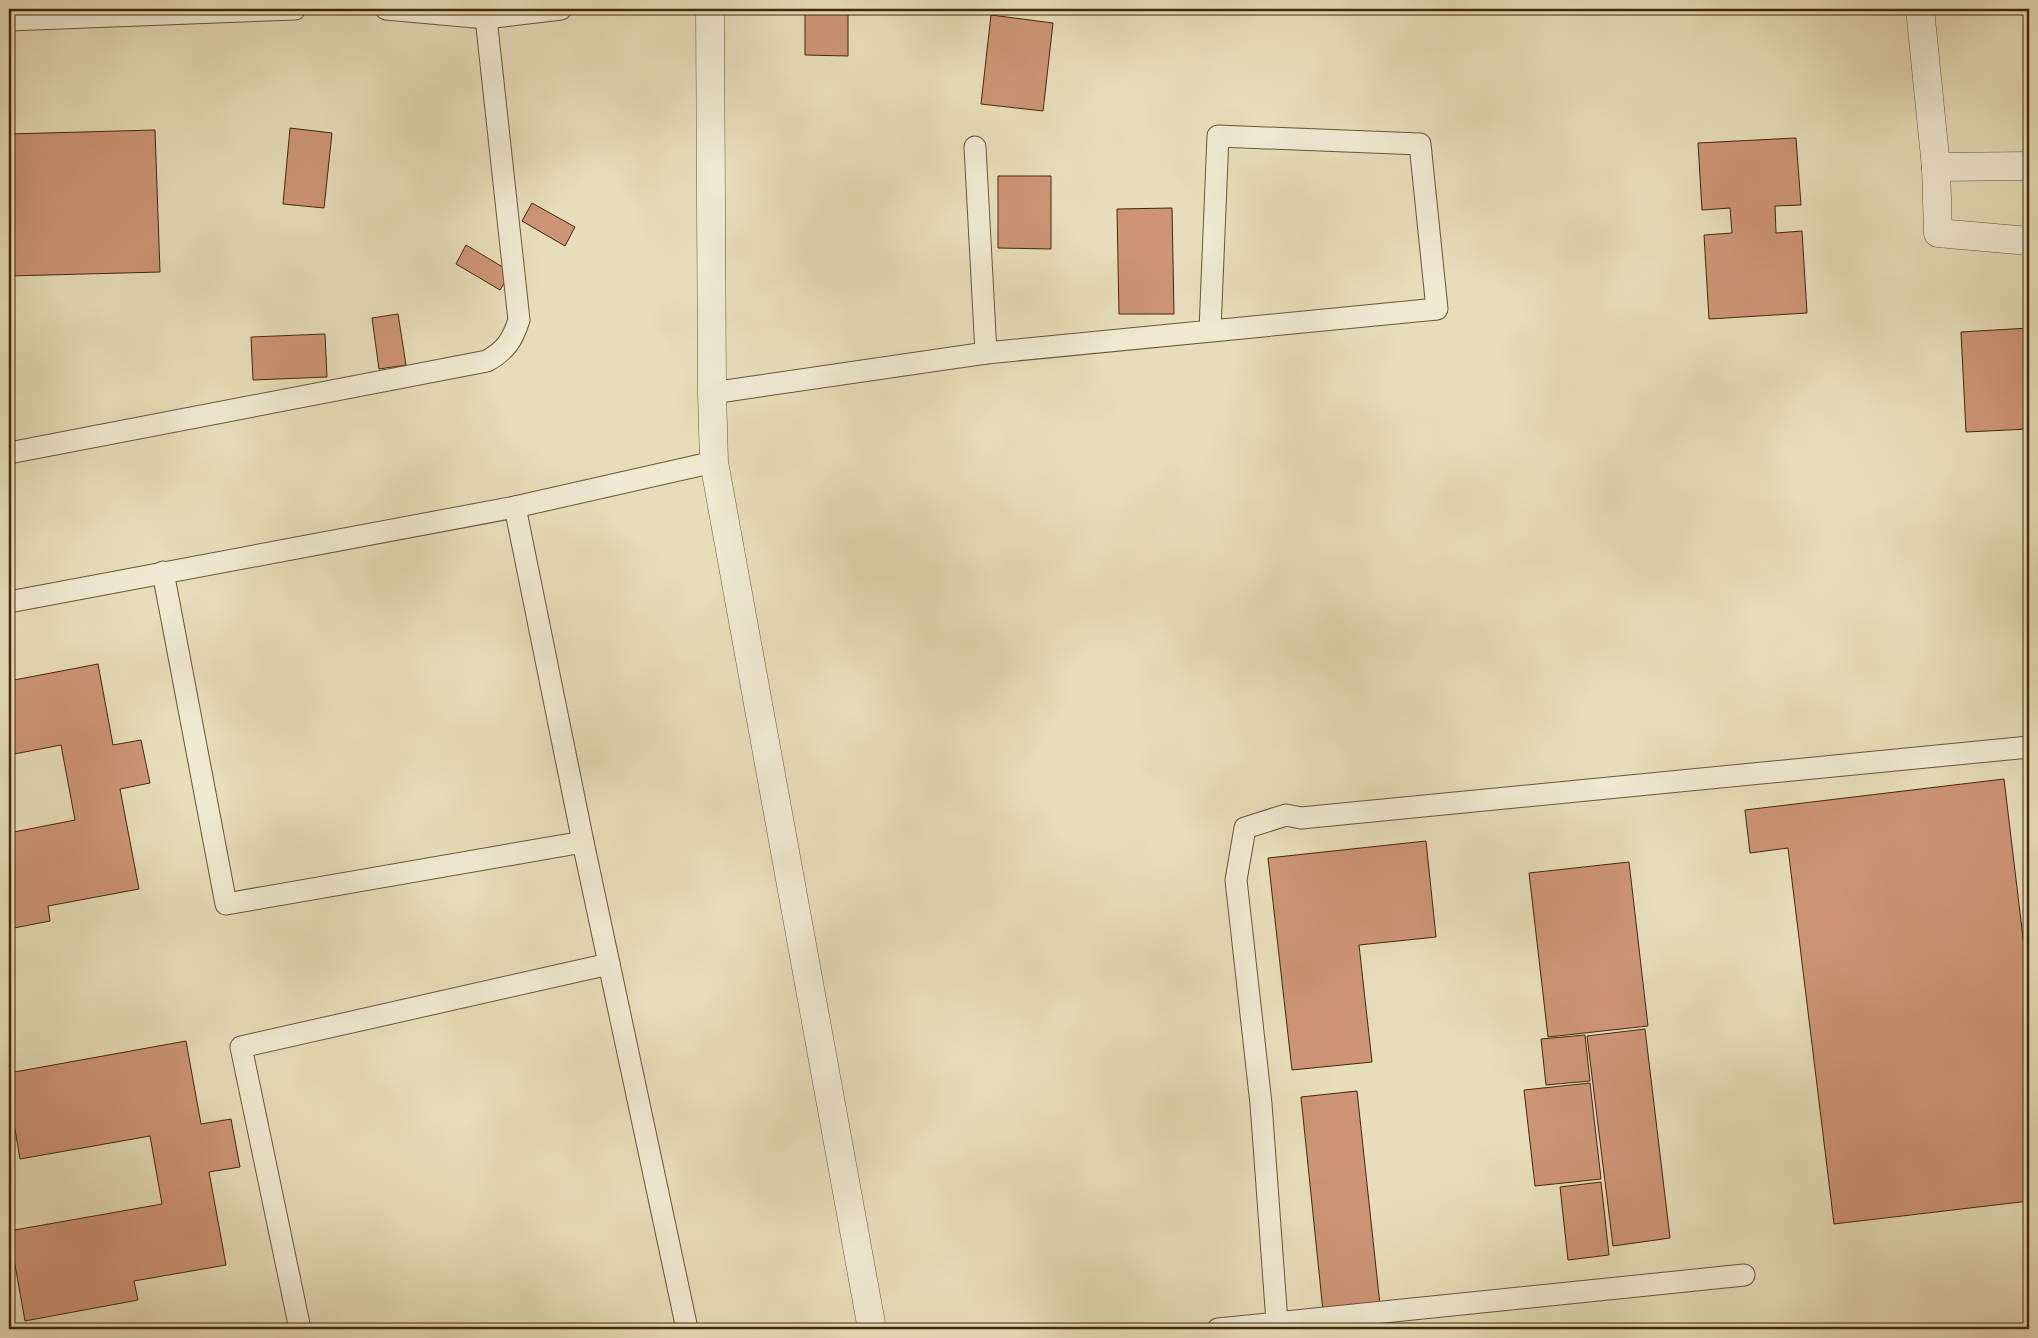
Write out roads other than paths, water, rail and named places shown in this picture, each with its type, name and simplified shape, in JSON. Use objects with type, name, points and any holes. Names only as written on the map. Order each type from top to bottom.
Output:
[{"type":"street","points":[[710,9],[714,462],[872,1329]]},
{"type":"street","points":[[1920,9],[1936,167],[1938,233],[2029,240]]},
{"type":"street","points":[[1936,167],[2029,166]]},
{"type":"lane","points":[[9,20],[295,9]]},
{"type":"lane","points":[[386,9],[486,18],[561,9]]},
{"type":"lane","points":[[9,453],[487,361],[502,352],[515,331],[519,320],[486,18]]},
{"type":"lane","points":[[712,393],[986,353],[1437,309],[1420,144],[1218,136],[1210,330]]},
{"type":"lane","points":[[975,147],[986,353]]},
{"type":"lane","points":[[9,602],[515,506],[714,462]]},
{"type":"lane","points":[[515,506],[583,842],[687,1329]]},
{"type":"lane","points":[[163,572],[226,904],[583,842]]},
{"type":"lane","points":[[1277,1322],[1260,1104],[1236,880],[1245,828],[1286,815],[1302,818],[2029,747]]},
{"type":"lane","points":[[300,1329],[240,1047],[609,964]]},
{"type":"lane","points":[[1218,1329],[1744,1275]]}]
